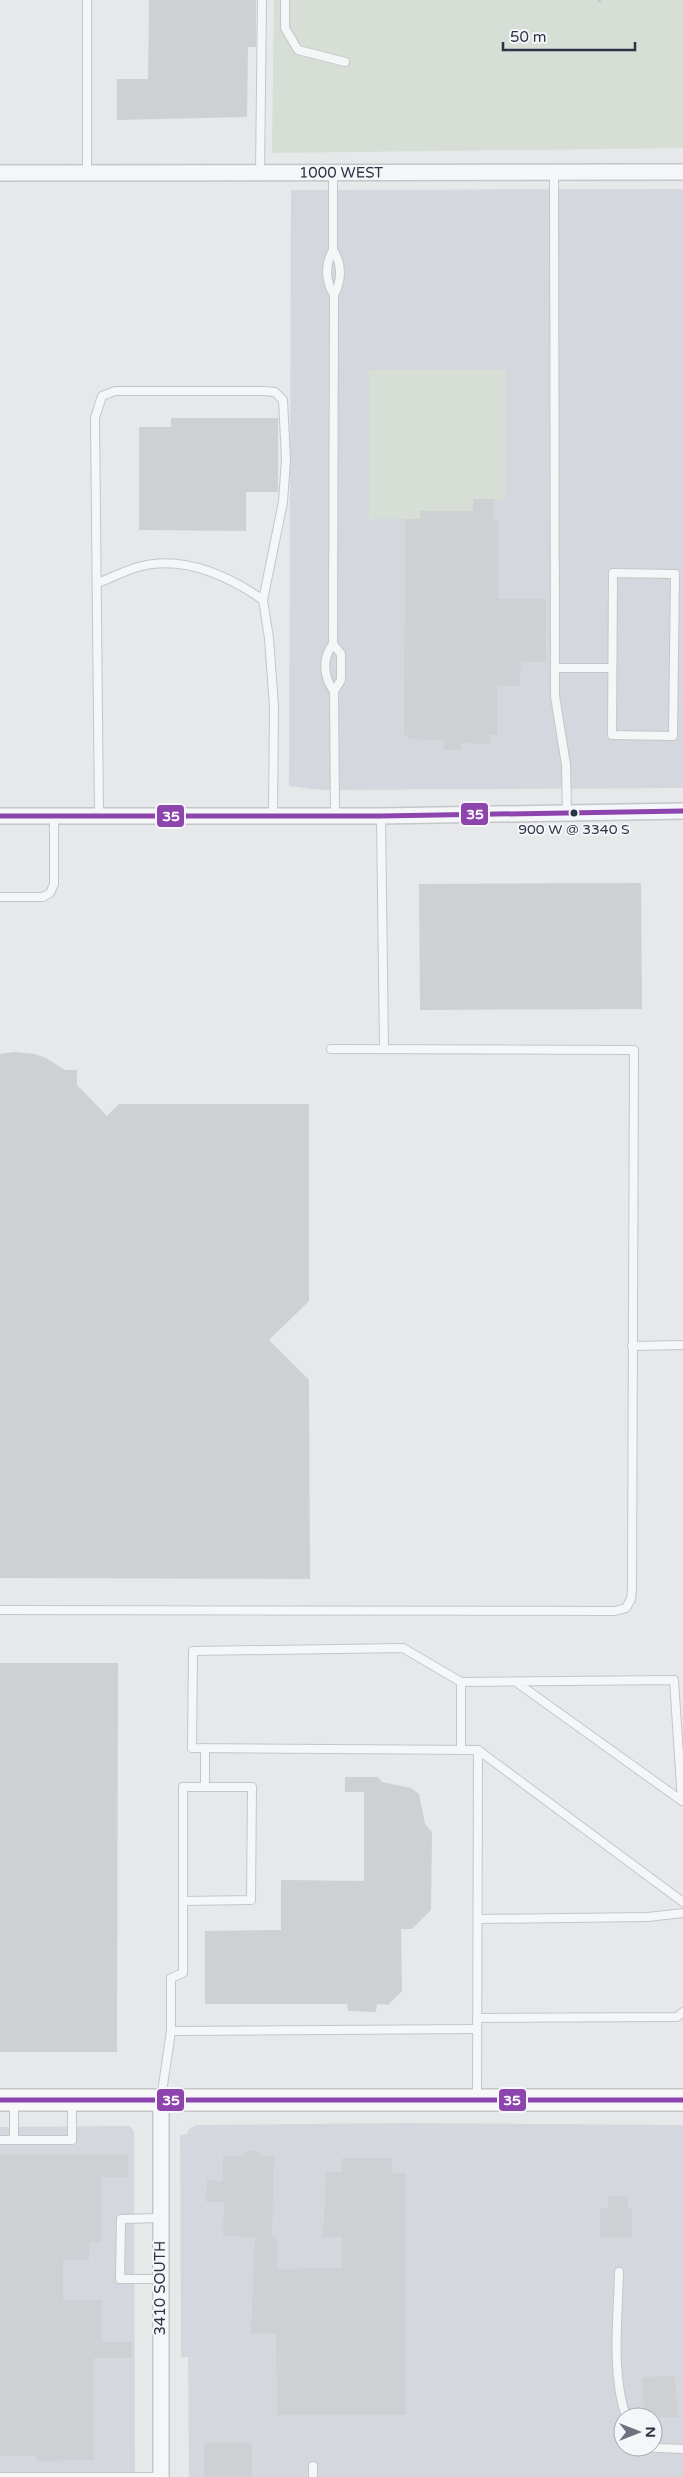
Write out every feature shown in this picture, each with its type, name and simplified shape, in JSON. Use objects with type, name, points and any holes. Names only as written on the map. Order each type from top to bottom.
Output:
[{"type":"street","name":"1000 WEST","points":[[0,172],[683,172]]},
{"type":"street","points":[[0,816],[381,816],[683,811]]},
{"type":"street","points":[[7,2100],[683,2100]]},
{"type":"street","name":"3410 SOUTH","points":[[161,2100],[161,2477]]},
{"type":"lane","points":[[87,0],[87,173]]},
{"type":"lane","points":[[260,173],[262,0]]},
{"type":"lane","points":[[286,0],[285,28],[298,50],[345,62]]},
{"type":"lane","points":[[554,172],[555,696],[566,765],[567,812]]},
{"type":"lane","points":[[333,173],[333,250],[327,260],[327,285],[334,295]]},
{"type":"lane","points":[[333,250],[339,259],[339,285],[334,295],[333,644],[326,653],[326,681],[334,691]]},
{"type":"lane","points":[[100,816],[95,418],[102,396],[115,391],[275,392],[283,400],[286,459],[283,502],[263,600],[269,638],[274,736],[273,816]]},
{"type":"lane","points":[[98,583],[139,567],[167,563],[188,565],[226,578],[246,588],[263,600]]},
{"type":"lane","points":[[613,573],[675,574],[673,736],[612,735],[612,668],[613,573]]},
{"type":"lane","points":[[333,644],[341,654],[341,680],[334,691],[335,815]]},
{"type":"lane","points":[[555,668],[612,668]]},
{"type":"lane","points":[[0,897],[43,897],[50,893],[54,884],[54,816]]},
{"type":"lane","points":[[381,816],[384,1049]]},
{"type":"lane","points":[[0,1610],[616,1610],[626,1608],[631,1599],[632,1588],[634,1050],[332,1049]]},
{"type":"lane","points":[[632,1346],[683,1346]]},
{"type":"lane","points":[[516,1682],[682,1802],[674,1680],[460,1682],[403,1648],[193,1651],[192,1748],[478,1750],[683,1902]]},
{"type":"lane","points":[[460,1682],[460,1750]]},
{"type":"lane","points":[[205,1748],[205,1787]]},
{"type":"lane","points":[[477,2100],[478,1750]]},
{"type":"lane","points":[[161,2100],[171,2031],[171,1978],[183,1973],[183,1901],[183,1787],[252,1787],[251,1900],[183,1901]]},
{"type":"lane","points":[[478,1919],[648,1917],[683,1913]]},
{"type":"lane","points":[[477,2018],[677,2017],[683,2012]]},
{"type":"lane","points":[[171,2031],[477,2029]]},
{"type":"lane","points":[[7,2100],[14,2140]]},
{"type":"lane","points":[[0,2140],[72,2140],[72,2100]]},
{"type":"lane","points":[[160,2218],[121,2219],[120,2279],[160,2279]]},
{"type":"lane","points":[[619,2272],[617,2353],[622,2407]]},
{"type":"lane","points":[[663,2448],[683,2449]]},
{"type":"lane","points":[[313,2466],[313,2477]]},
{"type":"lane","points":[[0,2477],[161,2477]]},
{"type":"shaded area","points":[[274,0],[683,0],[683,148],[272,153]]},
{"type":"shaded area","points":[[683,189],[683,788],[320,790],[289,786],[291,190]]},
{"type":"shaded area","points":[[369,370],[506,370],[506,499],[474,499],[473,511],[420,511],[420,519],[369,519]]},
{"type":"shaded area","points":[[407,2123],[683,2125],[683,2477],[189,2477],[188,2357],[181,2357],[180,2135],[187,2134],[189,2129],[196,2125]]},
{"type":"shaded area","points":[[130,2126],[134,2131],[135,2477],[0,2477],[0,2127]]},
{"type":"building","points":[[149,0],[256,0],[256,47],[248,47],[247,117],[117,120],[117,79],[148,79]]},
{"type":"building","points":[[171,418],[278,418],[278,492],[246,492],[246,531],[139,530],[139,427],[171,427]]},
{"type":"building","points":[[473,499],[493,499],[493,520],[498,520],[498,599],[546,599],[546,662],[521,662],[520,686],[497,686],[497,735],[490,735],[490,744],[461,743],[461,750],[444,750],[444,740],[408,739],[408,735],[404,735],[405,519],[420,519],[420,511],[473,511]]},
{"type":"building","points":[[641,883],[642,1009],[420,1010],[419,884]]},
{"type":"building","points":[[14,1052],[35,1054],[46,1058],[65,1070],[77,1070],[77,1085],[107,1116],[119,1104],[309,1104],[309,1301],[269,1340],[309,1380],[310,1579],[0,1578],[0,1054]]},
{"type":"building","points":[[0,1663],[118,1663],[117,2052],[0,2052]]},
{"type":"building","points":[[345,1777],[378,1777],[382,1782],[411,1788],[419,1794],[425,1824],[432,1832],[431,1910],[412,1929],[401,1929],[402,1991],[388,2005],[377,2004],[376,2012],[348,2011],[347,2004],[205,2004],[205,1931],[281,1930],[281,1880],[364,1881],[364,1792],[345,1792]]},
{"type":"building","points":[[244,2151],[259,2151],[259,2155],[274,2156],[272,2236],[277,2236],[277,2269],[342,2268],[342,2237],[323,2237],[326,2172],[342,2172],[342,2158],[392,2158],[392,2173],[406,2173],[406,2415],[277,2415],[276,2334],[251,2333],[255,2237],[223,2236],[224,2202],[206,2202],[207,2180],[223,2181],[223,2156],[244,2156]]},
{"type":"building","points":[[0,2155],[128,2155],[128,2177],[101,2177],[101,2242],[89,2242],[89,2260],[63,2260],[63,2300],[102,2300],[102,2342],[132,2342],[132,2358],[94,2358],[94,2460],[36,2461],[36,2456],[0,2456]]},
{"type":"building","points":[[608,2196],[628,2196],[628,2209],[632,2209],[632,2237],[600,2237],[600,2208],[608,2208]]},
{"type":"building","points":[[675,2376],[678,2417],[663,2417],[663,2407],[644,2407],[642,2377]]},
{"type":"building","points":[[204,2443],[252,2443],[252,2477],[204,2477]]},
{"type":"transit line","name":"35","points":[[0,816],[381,816],[683,811]]},
{"type":"transit line","name":"35","points":[[0,2100],[683,2100]]},
{"type":"place","name":"900 W @ 3340 S","points":[[574,813]]}]
